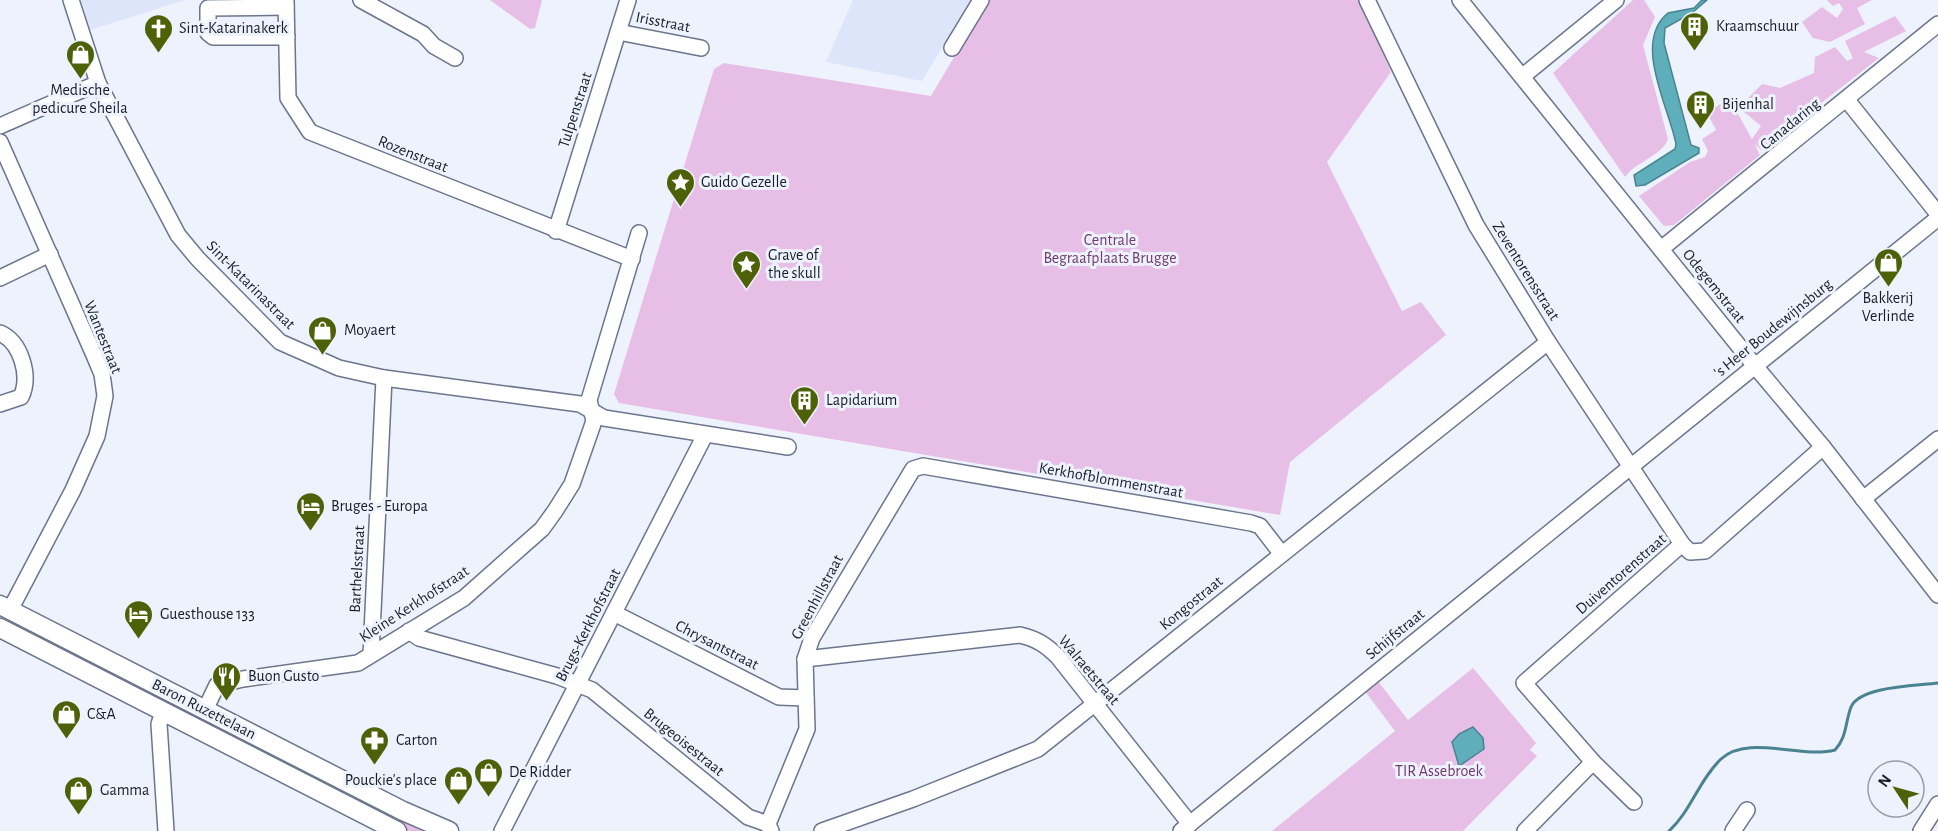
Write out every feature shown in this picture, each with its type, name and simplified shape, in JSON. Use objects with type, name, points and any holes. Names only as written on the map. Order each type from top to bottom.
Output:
[{"type":"main road","name":"Baron Ruzettelaan","points":[[3,609],[403,811],[449,831]]},
{"type":"main road","name":"Baron Ruzettelaan","points":[[0,628],[397,831]]},
{"type":"main road","name":"Baron Ruzettelaan","points":[[403,811],[427,831]]},
{"type":"street","name":"Sint-Katarinastraat","points":[[71,0],[98,83],[178,235],[198,259],[280,342],[339,368],[384,378],[580,404],[592,410]]},
{"type":"street","points":[[361,0],[423,34],[434,46],[455,58]]},
{"type":"street","name":"Tulpenstraat","points":[[556,231],[628,0]]},
{"type":"street","points":[[952,48],[981,0]]},
{"type":"street","name":"Zeventorensstraat","points":[[1367,0],[1476,225],[1548,342],[1682,544]]},
{"type":"street","name":"Odegemstraat","points":[[1460,0],[1823,447],[1938,595]]},
{"type":"street","points":[[1523,76],[1616,0]]},
{"type":"street","points":[[286,3],[208,8],[208,33],[213,38],[286,37]]},
{"type":"street","name":"Rozenstraat","points":[[286,3],[288,98],[310,132],[556,231],[632,259]]},
{"type":"street","name":"Canadaring","points":[[1661,249],[1938,24]]},
{"type":"street","name":"Irisstraat","points":[[618,32],[701,48]]},
{"type":"street","points":[[0,126],[98,83]]},
{"type":"street","points":[[1847,100],[1938,216]]},
{"type":"street","name":"Wantestraat","points":[[0,142],[102,374],[105,396],[96,436],[73,490],[3,609]]},
{"type":"street","name":"'s Heer Boudewijnsburg","points":[[1632,466],[1938,216]]},
{"type":"street","name":"Kleine Kerkhofstraat","points":[[205,710],[217,685],[243,679],[358,663],[464,598],[542,529],[572,484],[594,421],[589,400],[639,233]]},
{"type":"street","points":[[0,278],[50,254]]},
{"type":"street","points":[[0,333],[13,340],[22,361],[23,382],[21,397],[0,404]]},
{"type":"street","name":"Kongostraat","points":[[822,831],[913,799],[1038,749],[1548,342]]},
{"type":"street","name":"Barthelsstraat","points":[[371,654],[384,378]]},
{"type":"street","points":[[592,410],[604,418],[788,447]]},
{"type":"street","name":"Brugs-Kerkhofstraat","points":[[502,831],[705,435]]},
{"type":"street","points":[[1863,499],[1938,439]]},
{"type":"street","name":"Duiventorenstraat","points":[[1634,802],[1593,762],[1524,683],[1682,544],[1690,552],[1705,551],[1823,447]]},
{"type":"street","name":"Kerkhofblommenstraat","points":[[923,466],[1251,523],[1260,526],[1281,553]]},
{"type":"street","name":"Greenhillstraat","points":[[770,828],[807,729],[805,658],[822,618],[909,474],[914,469],[923,466]]},
{"type":"street","name":"Schijfstraat","points":[[1186,827],[1632,466]]},
{"type":"street","name":"Chrysantstraat","points":[[614,613],[780,697],[806,698]]},
{"type":"street","name":"Brugeoisestraat","points":[[409,631],[419,638],[592,690],[748,817],[770,828]]},
{"type":"street","name":"Walraetstraat","points":[[805,658],[1020,634],[1046,644],[1095,705],[1186,827]]},
{"type":"street","points":[[163,712],[159,724],[166,831]]},
{"type":"street","points":[[1525,831],[1593,762]]},
{"type":"street","points":[[1921,831],[1938,804]]},
{"type":"street","points":[[1733,831],[1747,810]]},
{"type":"shaded area","points":[[81,0],[185,0],[90,30]]},
{"type":"shaded area","points":[[853,0],[971,0],[922,81],[826,62]]},
{"type":"green space","points":[[490,0],[542,0],[535,28],[530,29]]},
{"type":"green space","name":"Centrale Begraafplaats Brugge","points":[[988,0],[1361,0],[1391,72],[1327,162],[1402,311],[1421,302],[1446,335],[1290,462],[1280,515],[619,403],[614,394],[714,69],[724,63],[931,96]]},
{"type":"green space","points":[[1633,0],[1644,0],[1655,17],[1643,45],[1668,139],[1660,150],[1635,167],[1625,177],[1553,73]]},
{"type":"green space","points":[[1827,0],[1872,0],[1857,8],[1865,24],[1830,42],[1813,38],[1802,22],[1822,7],[1837,18],[1843,9],[1839,3],[1833,6]]},
{"type":"green space","points":[[1895,16],[1906,31],[1864,52],[1879,58],[1761,150],[1754,143],[1760,155],[1674,225],[1664,226],[1639,196],[1690,162],[1705,157],[1708,151],[1702,139],[1716,130],[1707,113],[1729,98],[1752,139],[1761,126],[1744,112],[1741,105],[1762,84],[1780,88],[1814,73],[1815,57],[1835,47],[1847,61],[1853,58],[1845,41]]},
{"type":"green space","name":"TIR Assebroek","points":[[1473,668],[1536,743],[1530,750],[1537,756],[1463,831],[1272,831],[1395,731],[1364,690],[1377,680],[1408,720]]},
{"type":"green space","points":[[174,700],[412,822],[425,831],[407,831],[169,708]]},
{"type":"water","points":[[1702,0],[1707,0],[1692,13],[1665,28],[1664,43],[1691,145],[1699,148],[1699,153],[1645,185],[1636,186],[1634,175],[1675,149],[1676,144],[1656,76],[1653,57],[1653,40],[1658,25],[1668,13],[1694,8]]},
{"type":"water","points":[[1473,727],[1483,738],[1484,749],[1459,766],[1452,742],[1459,734]]},
{"type":"waterway","points":[[1669,831],[1677,823],[1713,767],[1732,752],[1745,748],[1806,752],[1835,750],[1844,735],[1851,707],[1856,700],[1890,688],[1938,683]]},
{"type":"place","name":"Kraamschuur","points":[[1695,52]]},
{"type":"place","name":"Sint-Katarinakerk","points":[[158,54]]},
{"type":"place","name":"Medische pedicure Sheila","points":[[80,80]]},
{"type":"place","name":"Bijenhal","points":[[1701,130]]},
{"type":"place","name":"Guido Gezelle","points":[[680,208]]},
{"type":"place","name":"Bakkerij Verlinde","points":[[1888,288]]},
{"type":"place","name":"Grave of the skull","points":[[747,290]]},
{"type":"place","name":"Moyaert","points":[[323,356]]},
{"type":"place","name":"Lapidarium","points":[[805,426]]},
{"type":"place","name":"Bruges - Europa","points":[[310,532]]},
{"type":"place","name":"Guesthouse 133","points":[[139,640]]},
{"type":"place","name":"Buon Gusto","points":[[227,702]]},
{"type":"place","name":"C&A","points":[[66,740]]},
{"type":"place","name":"Carton","points":[[375,766]]},
{"type":"place","name":"De Ridder","points":[[488,798]]},
{"type":"place","name":"Pouckie's place","points":[[458,806]]},
{"type":"place","name":"Gamma","points":[[79,816]]}]
